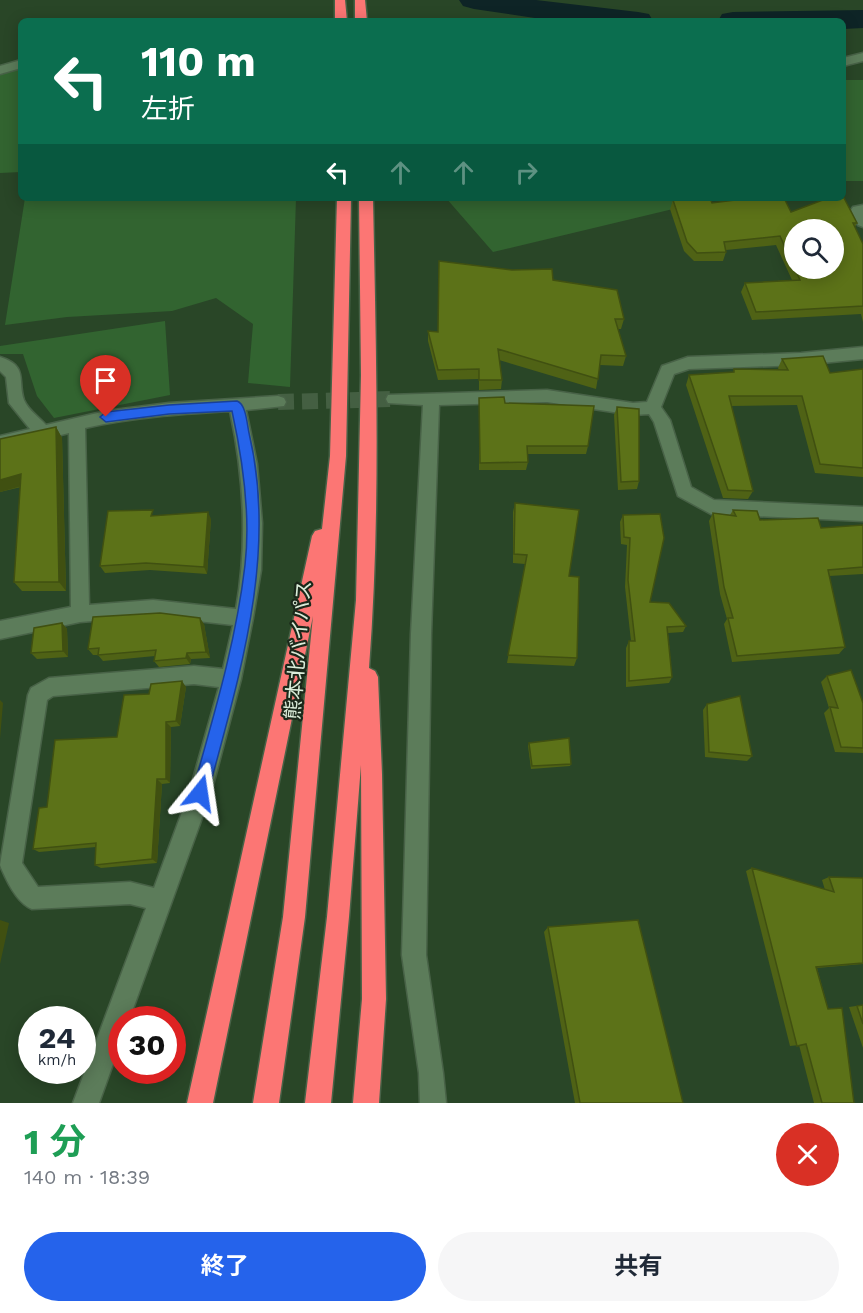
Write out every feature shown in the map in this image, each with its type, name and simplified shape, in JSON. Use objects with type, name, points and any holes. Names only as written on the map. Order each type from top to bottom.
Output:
[{"type":"highway","points":[[340,0],[340,18]]},
{"type":"highway","points":[[360,0],[361,18]]},
{"type":"highway","name":"熊本北バイパス","points":[[266,1103],[294,917],[338,456],[344,201]]},
{"type":"highway","points":[[366,201],[369,375],[365,600],[372,774],[374,999],[366,1103]]},
{"type":"highway","points":[[200,1103],[338,456]]},
{"type":"highway","points":[[318,1103],[338,917],[365,600]]},
{"type":"street","points":[[846,61],[863,57]]},
{"type":"street","points":[[0,70],[18,65]]},
{"type":"street","points":[[863,209],[858,210],[863,222]]},
{"type":"street","points":[[653,408],[668,370],[688,363],[801,359],[863,353]]},
{"type":"street","points":[[0,363],[9,368],[15,376],[16,402],[22,412],[33,419],[42,432]]},
{"type":"street","points":[[394,399],[547,396],[633,408],[653,408]]},
{"type":"street","points":[[431,399],[420,657],[414,955],[431,1073],[432,1103]]},
{"type":"street","points":[[0,443],[77,423],[169,409],[278,402]]},
{"type":"street","points":[[86,1103],[200,793],[231,679],[244,618],[252,564],[253,506],[245,442],[237,406]]},
{"type":"street","points":[[653,408],[662,420],[684,491],[711,507],[863,514]]},
{"type":"street","points":[[77,423],[80,614]]},
{"type":"street","points":[[0,630],[80,614],[153,608],[244,618]]},
{"type":"street","points":[[162,901],[130,893],[32,898],[11,865],[38,695],[49,687],[194,675],[231,679]]},
{"type":"green space","points":[[18,70],[18,172],[0,173],[0,74]]},
{"type":"green space","points":[[846,80],[863,80],[863,181],[846,181]]},
{"type":"green space","points":[[25,201],[296,201],[290,387],[248,383],[253,324],[216,298],[172,311],[67,317],[5,325]]},
{"type":"green space","points":[[449,201],[706,201],[493,252]]},
{"type":"green space","points":[[165,321],[170,395],[54,418],[37,396],[23,354],[0,354],[0,346]]},
{"type":"building","points":[[673,201],[711,201],[712,203],[786,201],[791,212],[820,201],[846,201],[857,223],[853,223],[863,244],[863,306],[756,312],[745,283],[844,279],[844,219],[784,219],[784,245],[780,236],[724,242],[726,252],[697,253],[687,242]]},
{"type":"building","points":[[439,261],[512,270],[552,269],[553,280],[617,290],[624,319],[615,319],[626,356],[601,355],[598,379],[498,349],[502,380],[479,380],[479,369],[438,370],[428,331],[438,332]]},
{"type":"building","points":[[823,356],[830,373],[863,369],[863,468],[820,464],[802,396],[729,396],[753,491],[728,490],[689,375],[734,372],[734,369],[788,370],[782,359]]},
{"type":"building","points":[[504,397],[505,403],[594,406],[588,446],[527,446],[528,462],[480,463],[479,398]]},
{"type":"building","points":[[617,407],[639,409],[639,481],[621,482]]},
{"type":"building","points":[[56,427],[59,582],[14,582],[21,474],[0,480],[0,439]]},
{"type":"building","points":[[515,503],[579,510],[569,576],[579,577],[577,658],[508,655],[527,555],[514,554]]},
{"type":"building","points":[[153,510],[151,516],[208,512],[204,567],[146,563],[100,566],[108,511]]},
{"type":"building","points":[[733,510],[757,511],[760,520],[818,518],[821,528],[863,525],[863,567],[828,570],[845,647],[737,656],[728,618],[733,618],[724,587],[713,513],[736,516]]},
{"type":"building","points":[[660,514],[664,538],[650,602],[669,603],[686,626],[667,627],[672,677],[629,681],[629,641],[635,641],[628,580],[630,538],[624,537],[623,515]]},
{"type":"building","points":[[160,613],[200,618],[206,652],[187,653],[186,658],[154,661],[156,650],[98,655],[99,648],[88,649],[93,617]]},
{"type":"building","points":[[62,623],[63,651],[31,653],[34,628]]},
{"type":"building","points":[[851,670],[863,703],[863,748],[841,747],[830,707],[838,708],[827,676]]},
{"type":"building","points":[[182,681],[176,721],[166,722],[166,779],[157,779],[152,859],[95,865],[96,843],[33,849],[39,808],[47,807],[55,740],[117,737],[124,695],[149,694],[151,684]]},
{"type":"building","points":[[740,696],[752,756],[709,752],[707,704]]},
{"type":"building","points":[[569,738],[571,764],[532,766],[529,743]]},
{"type":"building","points":[[752,868],[834,892],[829,877],[863,878],[863,963],[816,967],[828,1009],[842,1008],[854,1103],[822,1103],[806,1044],[797,1046]]},
{"type":"building","points":[[638,920],[683,1103],[580,1103],[548,927]]},
{"type":"building","points":[[863,1005],[863,1024],[857,1006]]},
{"type":"waterway","points":[[474,0],[602,18]]},
{"type":"waterway","points":[[846,19],[863,19]]},
{"type":"tunnel","points":[[278,402],[394,399]]},
{"type":"route","points":[[106,417],[169,409],[237,406],[245,442],[253,506],[252,564],[244,618],[231,679],[200,793]]}]
